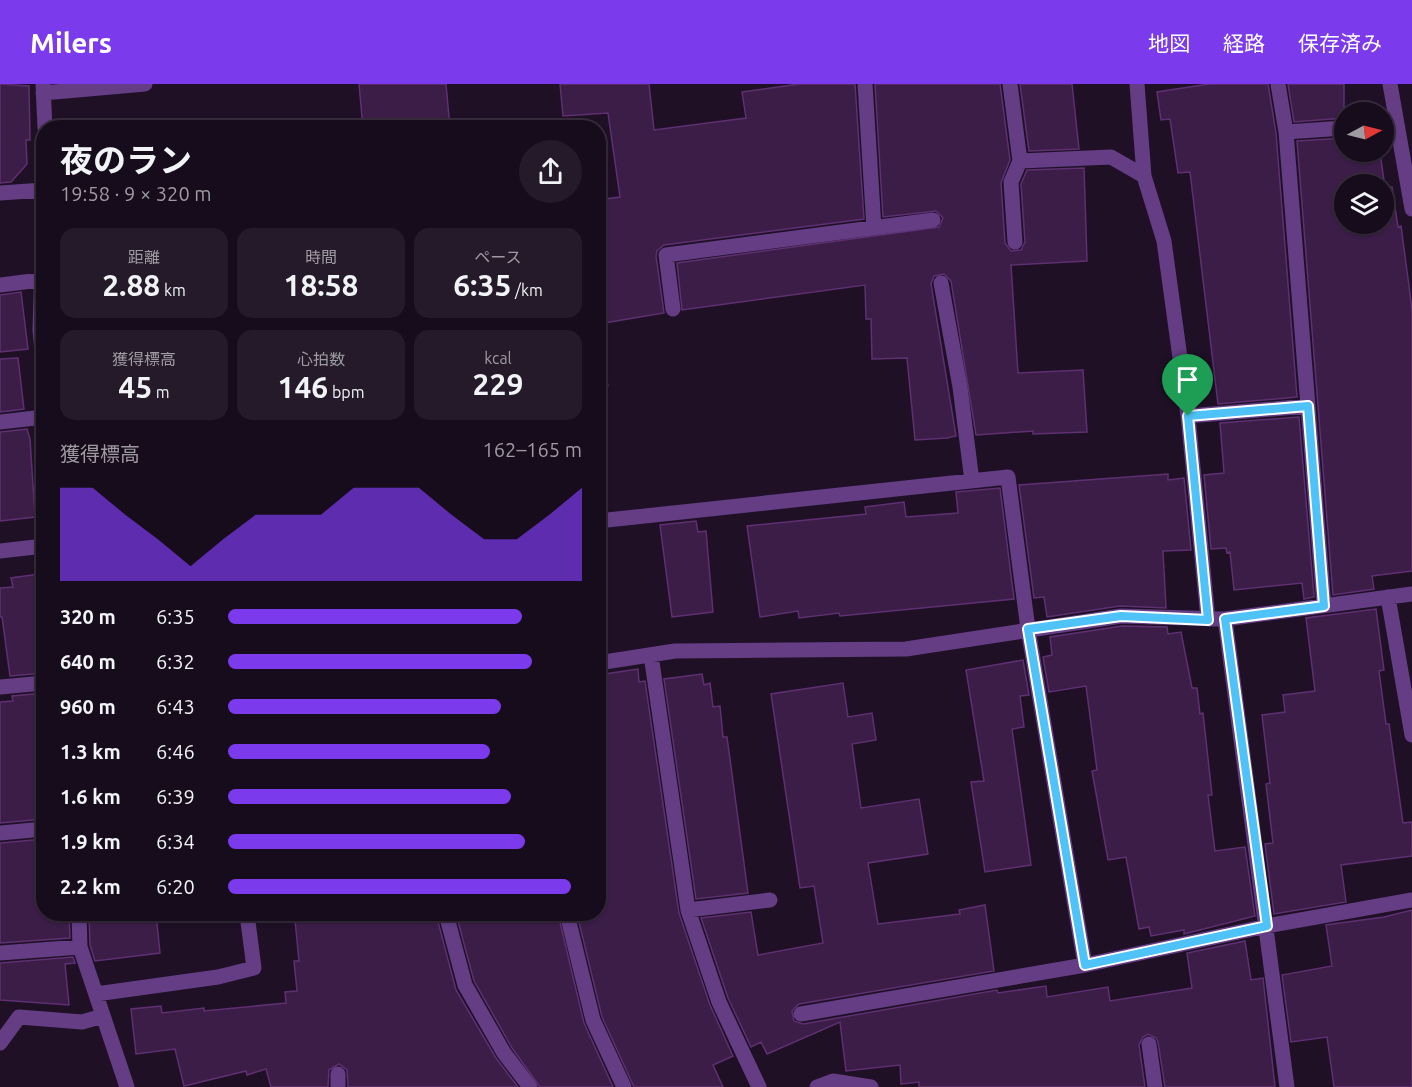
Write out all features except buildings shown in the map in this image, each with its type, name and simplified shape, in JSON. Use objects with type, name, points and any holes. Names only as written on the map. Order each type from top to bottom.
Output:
[{"type":"street","points":[[45,120],[43,89],[145,84]]},
{"type":"street","points":[[865,84],[874,228]]},
{"type":"street","points":[[1010,84],[1020,161],[1011,182],[1015,242]]},
{"type":"street","points":[[1137,84],[1144,176],[1164,241],[1188,416],[1208,620]]},
{"type":"street","points":[[1278,84],[1286,132],[1324,606]]},
{"type":"street","points":[[1390,84],[1390,102]]},
{"type":"street","points":[[1286,132],[1334,129]]},
{"type":"street","points":[[1394,143],[1412,208]]},
{"type":"street","points":[[1020,161],[1111,157],[1144,176]]},
{"type":"street","points":[[0,193],[36,191]]},
{"type":"street","points":[[673,309],[666,255],[933,220]]},
{"type":"street","points":[[0,285],[36,280]]},
{"type":"street","points":[[942,283],[960,387],[972,481]]},
{"type":"street","points":[[1188,416],[1308,406]]},
{"type":"street","points":[[0,422],[36,418]]},
{"type":"street","points":[[606,520],[1008,477],[1028,629],[1085,965]]},
{"type":"street","points":[[0,551],[36,547]]},
{"type":"street","points":[[606,662],[675,651],[906,649],[1121,616],[1225,619],[1412,594]]},
{"type":"street","points":[[1388,597],[1412,735]]},
{"type":"street","points":[[1225,619],[1287,1087]]},
{"type":"street","points":[[651,655],[688,910],[719,1002],[759,1087]]},
{"type":"street","points":[[0,687],[36,684]]},
{"type":"street","points":[[0,833],[36,830]]},
{"type":"street","points":[[688,910],[770,900]]},
{"type":"street","points":[[801,1014],[1085,965],[1267,926],[1412,900]]},
{"type":"street","points":[[79,921],[80,947],[127,1087]]},
{"type":"street","points":[[96,994],[218,977],[254,968],[248,921]]},
{"type":"street","points":[[448,921],[465,985],[504,1053],[530,1087]]},
{"type":"street","points":[[569,921],[593,1020],[624,1087]]},
{"type":"street","points":[[0,954],[80,947]]},
{"type":"street","points":[[0,1043],[19,1017],[82,1022],[103,1016]]},
{"type":"street","points":[[1149,1044],[1155,1087]]},
{"type":"street","points":[[817,1087],[832,1080],[871,1087]]},
{"type":"route","points":[[1308,406],[1324,606],[1225,619],[1267,926],[1085,965],[1028,629],[1121,616],[1208,620],[1188,416],[1308,406]]}]
